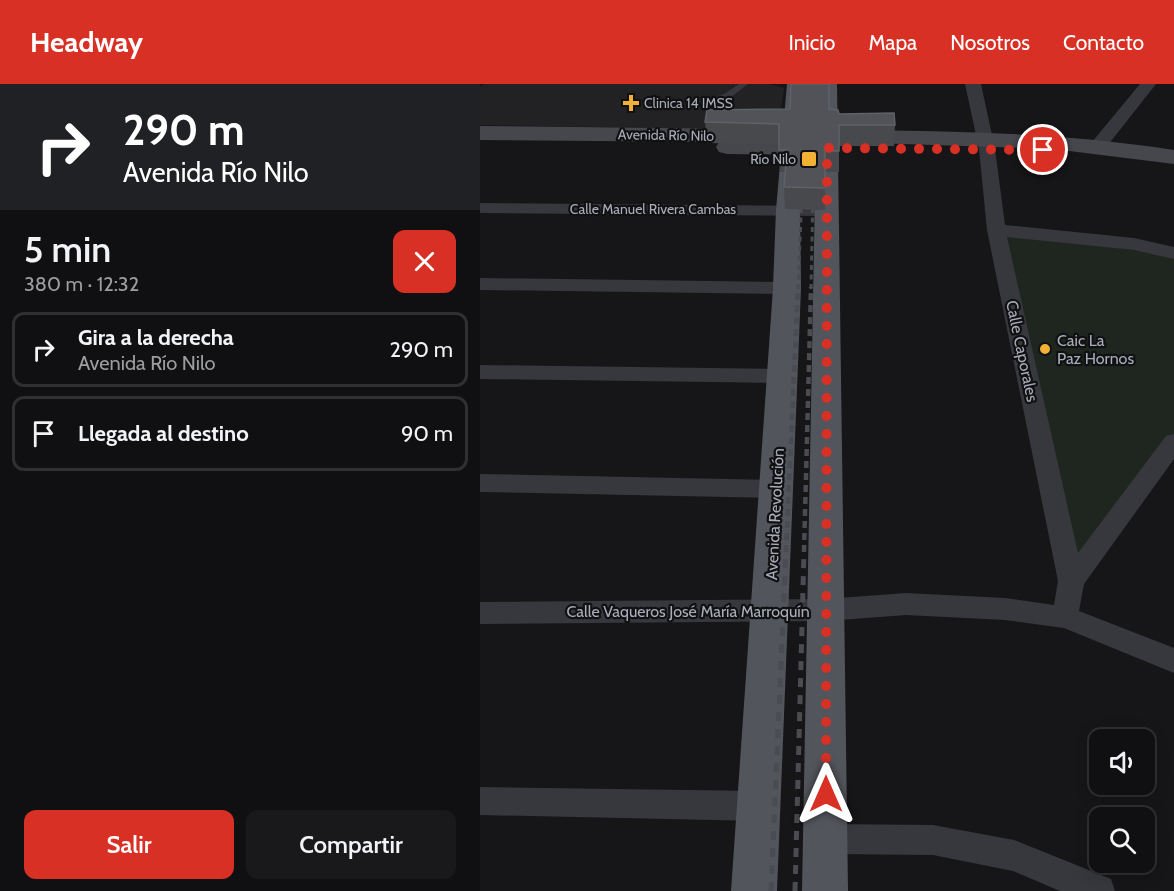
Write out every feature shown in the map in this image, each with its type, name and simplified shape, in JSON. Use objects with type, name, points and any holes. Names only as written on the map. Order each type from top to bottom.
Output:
[{"type":"main road","points":[[825,891],[827,84]]},
{"type":"main road","name":"Avenida Revolución","points":[[754,891],[783,376],[788,210],[796,85]]},
{"type":"main road","name":"Avenida Río Nilo","points":[[480,133],[793,142]]},
{"type":"main road","name":"Avenida Río Nilo","points":[[480,146],[793,142],[986,143],[1098,146],[1174,157]]},
{"type":"main road","name":"Avenida Río Nilo","points":[[986,143],[1089,152],[1174,165]]},
{"type":"street","name":"Calle Caporales","points":[[973,84],[986,143],[996,230],[1071,581],[1065,617]]},
{"type":"street","points":[[1098,146],[1148,84]]},
{"type":"street","name":"Calle Manuel Rivera Cambas","points":[[480,208],[827,211]]},
{"type":"street","points":[[996,230],[1134,244],[1174,253]]},
{"type":"street","points":[[480,284],[787,288]]},
{"type":"street","points":[[480,372],[783,376]]},
{"type":"street","points":[[1071,581],[1174,442]]},
{"type":"street","points":[[480,483],[776,489]]},
{"type":"street","name":"Calle Vaqueros José María Marroquín","points":[[480,613],[826,610],[906,604],[1005,609],[1065,617],[1174,661]]},
{"type":"street","points":[[480,801],[759,806]]},
{"type":"street","points":[[826,840],[933,840],[1014,856],[1099,891]]},
{"type":"lane","points":[[702,102],[727,96],[744,84]]},
{"type":"shaded area","name":"Clinica 14 IMSS","points":[[484,84],[770,84],[784,88],[778,130],[480,125],[480,87]]},
{"type":"shaded area","points":[[1004,234],[1174,255],[1174,437],[1071,581]]},
{"type":"building","points":[[791,84],[829,84],[829,109],[838,110],[839,114],[894,113],[895,125],[839,125],[839,151],[825,151],[825,188],[784,187],[787,150],[779,150],[779,124],[705,122],[707,110],[790,109]]},
{"type":"railway","points":[[798,289],[802,192]]},
{"type":"railway","points":[[811,289],[813,192]]},
{"type":"railway","points":[[786,552],[798,287]]},
{"type":"railway","points":[[804,552],[811,287]]},
{"type":"railway","points":[[771,891],[786,551]]},
{"type":"railway","points":[[795,891],[804,551]]},
{"type":"place","name":"Clinica 14 IMSS","points":[[631,103]]},
{"type":"place","name":"Río Nilo","points":[[809,159]]},
{"type":"place","name":"Caic La Paz Hornos","points":[[1045,349]]},
{"type":"route","points":[[826,794],[827,148],[1043,150]]}]
